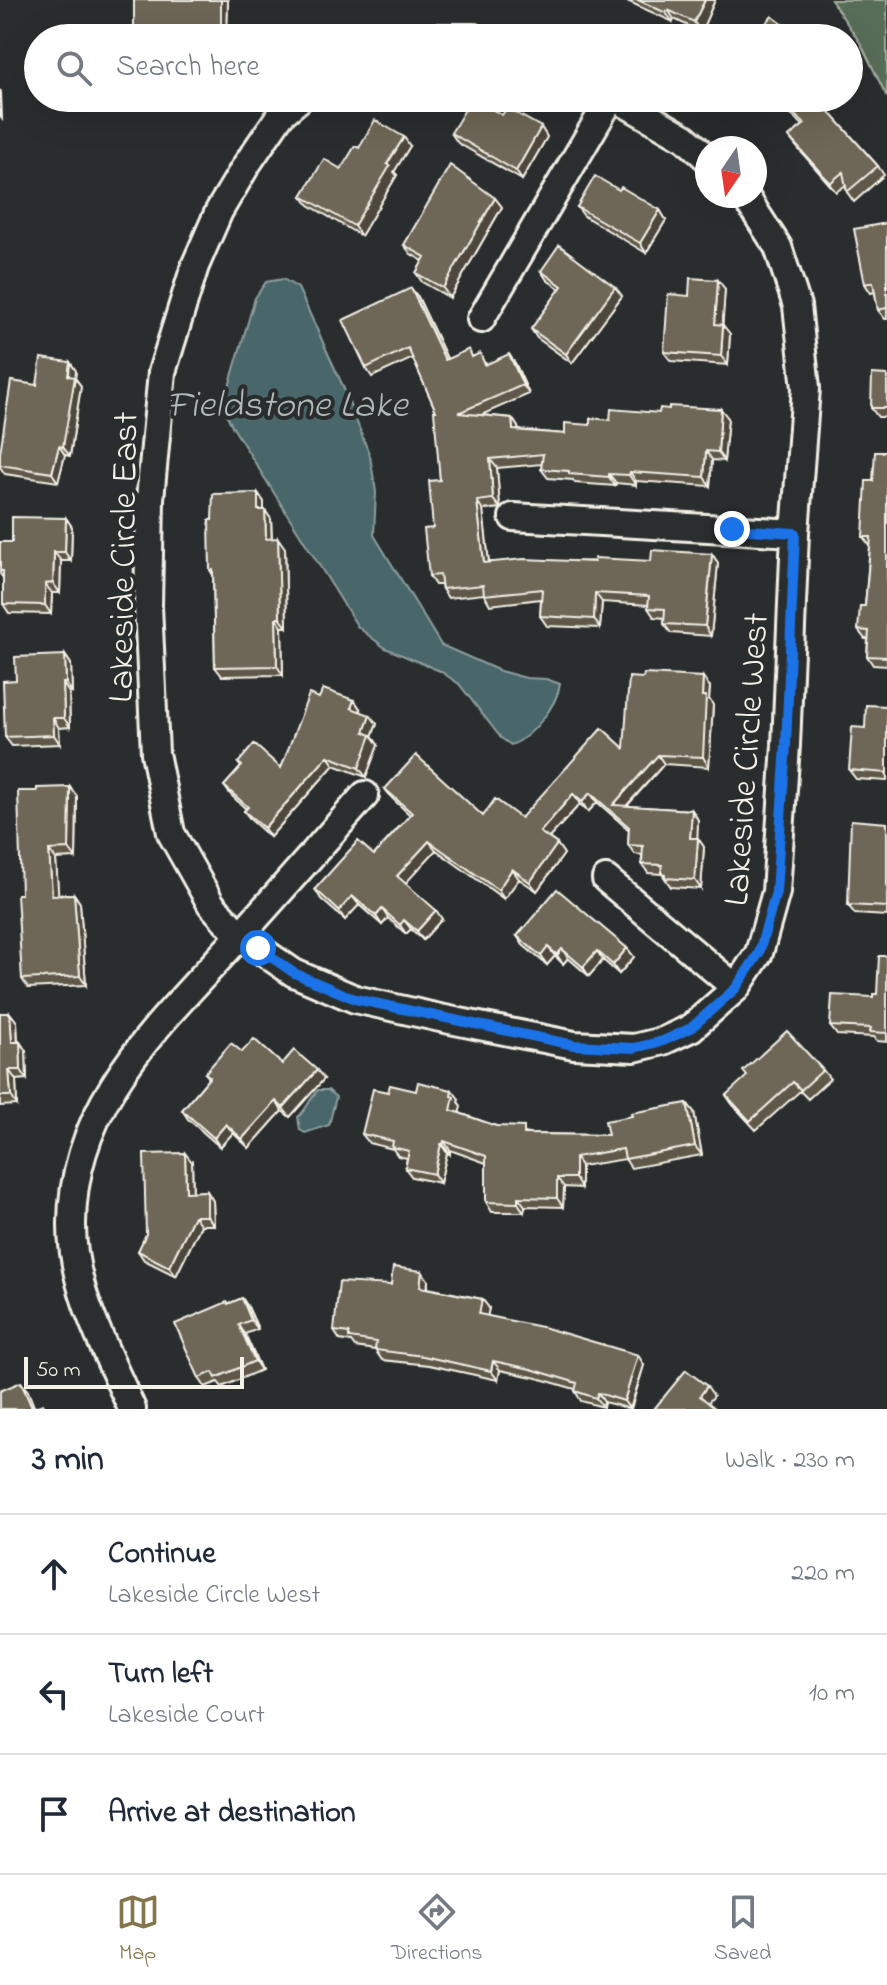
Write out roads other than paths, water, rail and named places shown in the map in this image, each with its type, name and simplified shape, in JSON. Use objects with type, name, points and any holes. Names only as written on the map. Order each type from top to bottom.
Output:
[{"type":"street","name":"Lakeside Circle East","points":[[240,936],[211,904],[171,833],[155,753],[148,606],[150,499],[162,372],[195,266],[219,211],[283,112]]},
{"type":"street","points":[[481,319],[605,112]]},
{"type":"street","points":[[638,112],[685,138],[695,147]]},
{"type":"street","name":"Lakeside Circle West","points":[[240,936],[294,973],[355,999],[574,1045],[634,1048],[663,1041],[691,1028],[736,988],[759,953],[776,892],[806,388],[797,306],[778,247],[753,208]]},
{"type":"street","points":[[513,517],[795,533]]},
{"type":"street","points":[[132,1409],[97,1331],[80,1281],[72,1227],[76,1175],[92,1123],[122,1069],[365,795]]},
{"type":"street","points":[[606,879],[736,988]]},
{"type":"water","name":"Fieldstone Lake","points":[[283,279],[298,288],[342,384],[370,456],[376,492],[374,535],[441,645],[500,671],[560,684],[542,720],[511,745],[501,738],[459,684],[440,671],[385,648],[358,627],[232,426],[223,407],[255,298],[266,282]]},
{"type":"water","points":[[318,1090],[328,1090],[336,1097],[329,1125],[305,1133],[300,1130],[298,1117]]}]
